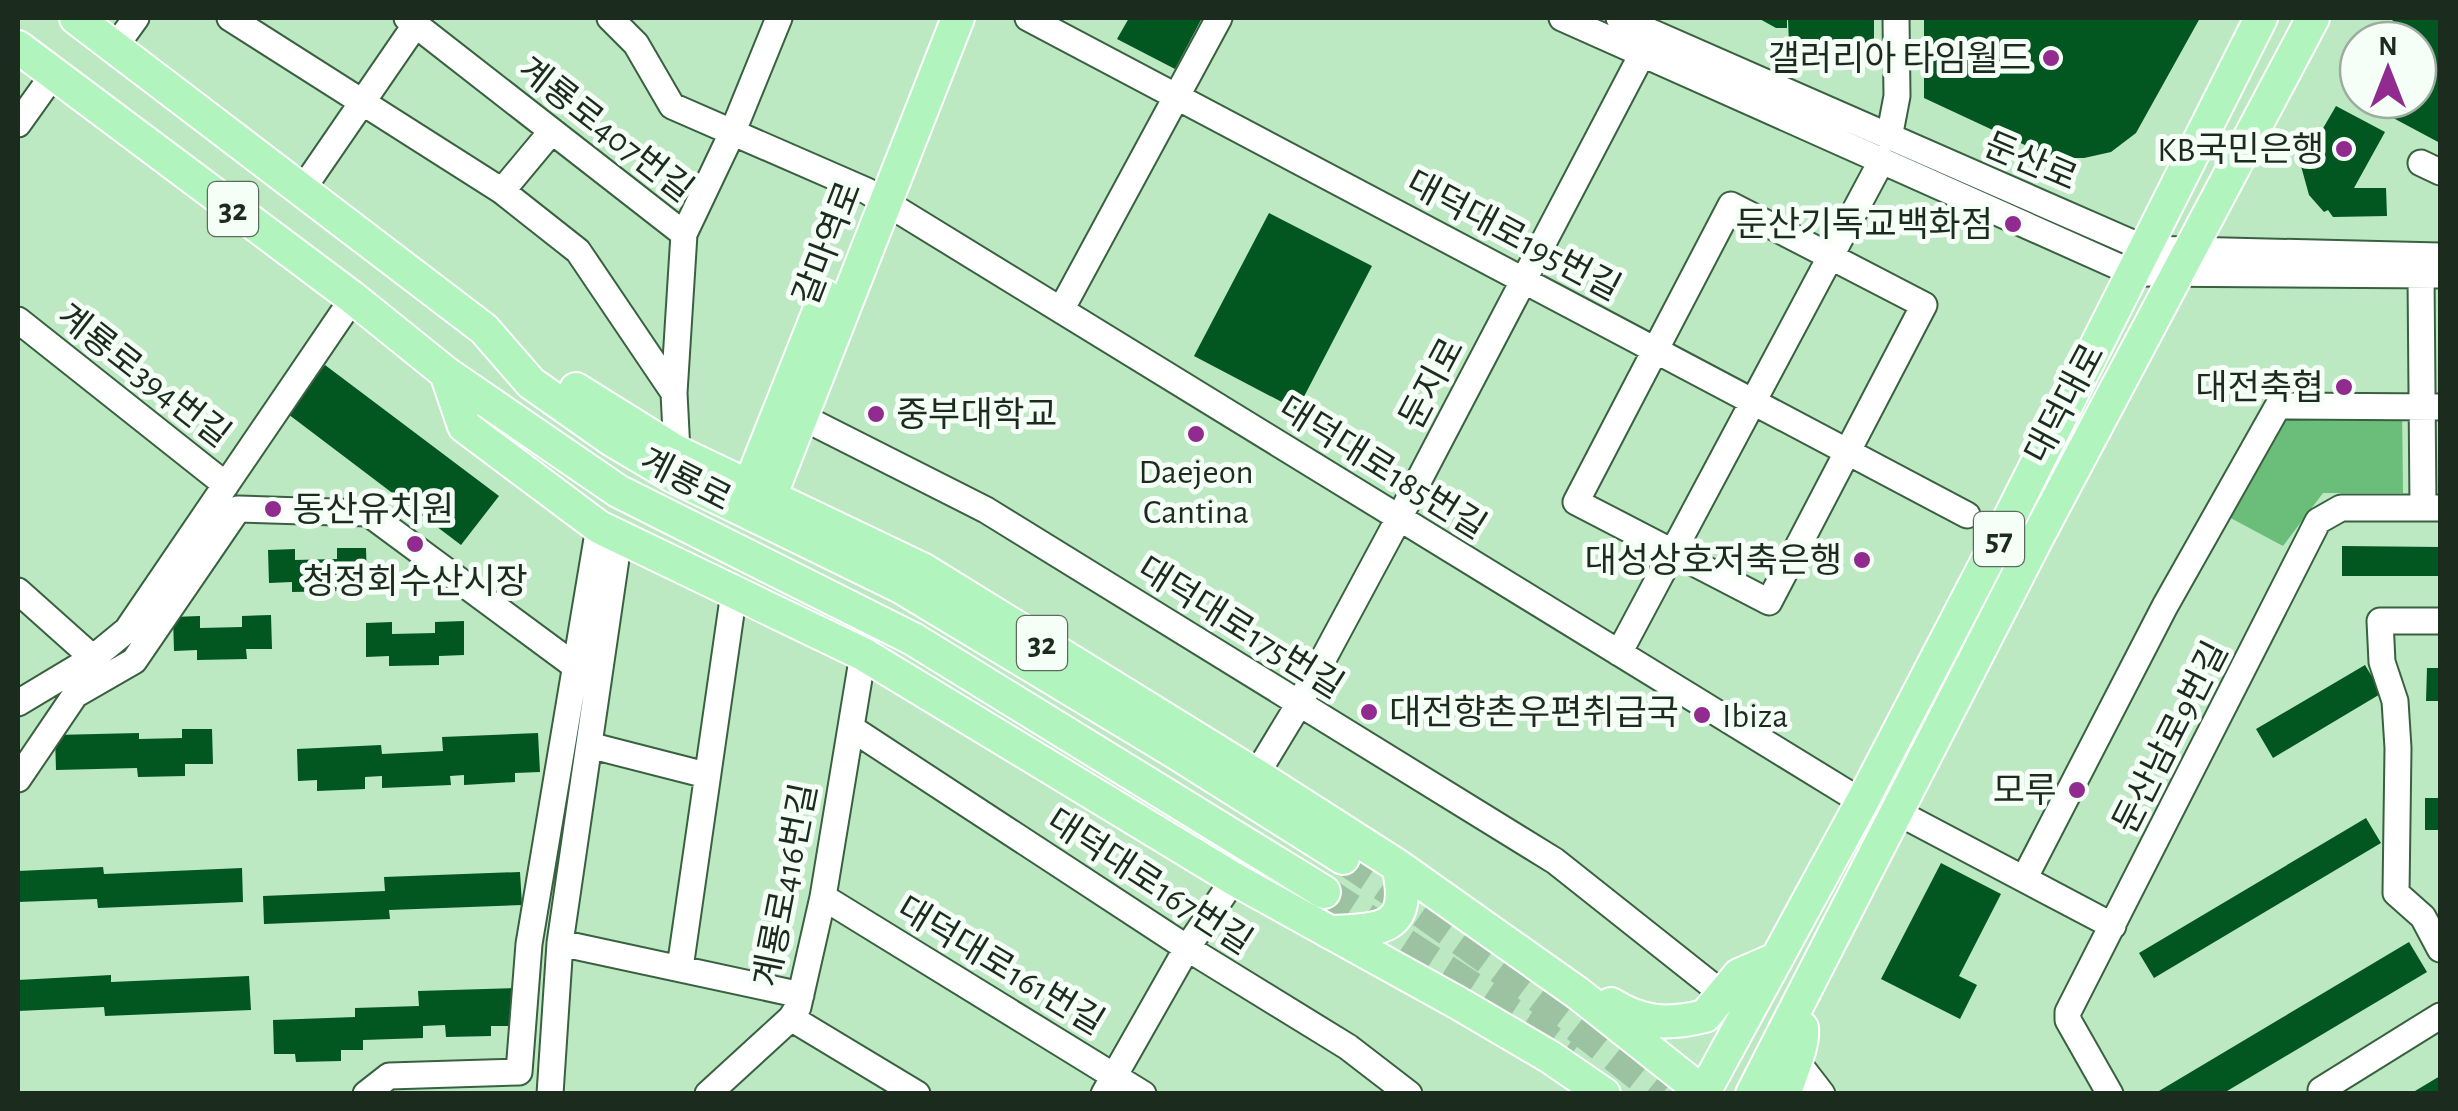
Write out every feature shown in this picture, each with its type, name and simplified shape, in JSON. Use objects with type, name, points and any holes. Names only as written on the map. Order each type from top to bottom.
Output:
[{"type":"main road","name":"계룡로","points":[[76,18],[484,329],[530,383],[612,440],[674,476],[901,587],[1343,858]]},
{"type":"main road","name":"갈마역로","points":[[759,492],[802,416],[936,18]]},
{"type":"main road","name":"갈마역로","points":[[759,492],[876,196],[958,18]]},
{"type":"main road","name":"대덕대로","points":[[1704,1093],[1862,802],[2261,18]]},
{"type":"main road","name":"대덕대로","points":[[1752,1094],[2313,18]]},
{"type":"main road","name":"계룡로","points":[[18,47],[446,373],[618,491],[913,639],[1324,892]]},
{"type":"main road","name":"32","points":[[484,329],[677,452],[924,570],[1256,776],[1398,866],[1579,994],[1704,1093]]},
{"type":"main road","points":[[446,373],[464,426],[609,533],[863,654],[1234,879],[1550,1057],[1604,1094]]},
{"type":"main road","points":[[1329,932],[1375,930],[1397,916],[1404,902],[1398,866]]},
{"type":"main road","points":[[1579,994],[1601,998],[1632,1018],[1658,1022],[1704,1016],[1738,976],[1776,959]]},
{"type":"main road","points":[[1458,1003],[1577,1094]]},
{"type":"main road","points":[[1785,1094],[1803,1040],[1800,1004]]},
{"type":"main road","points":[[1538,1061],[1562,1094]]},
{"type":"street","points":[[114,47],[136,18]]},
{"type":"street","name":"대덕대로185번길","points":[[610,18],[636,44],[672,106],[876,196],[1862,802]]},
{"type":"street","points":[[636,44],[647,18]]},
{"type":"street","points":[[684,234],[734,131],[779,18]]},
{"type":"street","name":"대덕대로195번길","points":[[1028,18],[1967,515]]},
{"type":"street","points":[[1061,310],[1219,18]]},
{"type":"street","name":"둔산로","points":[[1562,18],[1650,35]]},
{"type":"street","name":"둔산로","points":[[1618,18],[1886,149],[2140,261],[2435,259]]},
{"type":"street","points":[[1619,653],[1886,149],[1896,96],[1896,18]]},
{"type":"street","name":"계룡로","points":[[239,20],[360,102],[502,190],[578,251],[674,392]]},
{"type":"street","points":[[302,190],[411,21]]},
{"type":"street","name":"계룡로407번길","points":[[411,21],[684,234],[674,392],[677,452]]},
{"type":"street","name":"둔지로","points":[[1256,776],[1399,518],[1650,35]]},
{"type":"street","points":[[18,124],[54,75]]},
{"type":"street","points":[[502,190],[552,131]]},
{"type":"street","points":[[1731,205],[1830,258],[1924,305],[1769,602],[1576,502],[1731,205]]},
{"type":"street","points":[[2432,508],[2435,259]]},
{"type":"street","name":"계룡로394번길","points":[[18,703],[141,630],[226,485],[352,298]]},
{"type":"street","name":"계룡로394번길","points":[[18,320],[226,485]]},
{"type":"street","points":[[2024,879],[2165,606],[2278,406],[2432,407]]},
{"type":"street","name":"대덕대로175번길","points":[[802,416],[986,510],[1555,861],[1724,996]]},
{"type":"street","name":"둔산남로9번길","points":[[2110,1094],[2068,1020],[2068,1012],[2318,520],[2341,508],[2432,508]]},
{"type":"street","points":[[18,778],[75,695],[134,662],[141,630],[238,509],[368,513],[576,666]]},
{"type":"street","points":[[366,1094],[389,1076],[519,1072],[529,944],[576,666],[609,533]]},
{"type":"street","points":[[550,1094],[560,943],[589,745],[609,533]]},
{"type":"street","points":[[18,591],[93,658]]},
{"type":"street","points":[[680,968],[734,592]]},
{"type":"street","points":[[2440,622],[2380,622],[2382,662],[2395,701],[2396,893],[2422,917],[2440,949]]},
{"type":"street","name":"계룡로416번길","points":[[708,1094],[796,1006],[823,897],[863,654]]},
{"type":"street","name":"대덕대로167번길","points":[[851,728],[1188,948],[1348,1047],[1409,1094]]},
{"type":"street","points":[[589,745],[706,776]]},
{"type":"street","points":[[1897,812],[2113,926]]},
{"type":"street","points":[[1110,1085],[1188,948],[1234,879]]},
{"type":"street","name":"대덕대로161번길","points":[[823,897],[1110,1085],[1143,1094]]},
{"type":"street","points":[[560,943],[680,968],[796,1006],[917,1094]]},
{"type":"street","points":[[2321,1090],[2440,1016]]},
{"type":"street","points":[[1794,1059],[1822,1094]]},
{"type":"green space","points":[[2402,405],[2403,493],[2323,493],[2283,546],[2225,515],[2285,407]]},
{"type":"building","points":[[1129,18],[1202,18],[1175,69],[1117,39]]},
{"type":"building","points":[[1758,18],[1787,18],[1787,28],[1776,28]]},
{"type":"building","points":[[1788,18],[1874,18],[1874,51],[1845,69],[1789,45]]},
{"type":"building","name":"갤러리아 타임월드","points":[[1924,18],[2200,18],[2136,133],[2111,152],[2064,158],[2038,151],[1924,98]]},
{"type":"building","points":[[2440,18],[2440,143],[2397,120],[2438,120],[2438,20],[2393,20]]},
{"type":"building","name":"KB국민은행","points":[[2336,106],[2338,120],[2362,120],[2385,132],[2354,188],[2386,188],[2387,216],[2333,217],[2328,210],[2324,212],[2309,195],[2301,166]]},
{"type":"building","points":[[1269,213],[1372,266],[1297,410],[1194,356]]},
{"type":"building","points":[[325,365],[499,496],[461,545],[288,414]]},
{"type":"building","points":[[2342,546],[2440,547],[2440,576],[2342,576]]},
{"type":"building","points":[[337,548],[366,548],[367,581],[341,582],[341,591],[292,592],[292,582],[269,583],[268,550],[295,549],[295,560],[337,559]]},
{"type":"building","points":[[271,615],[272,649],[246,649],[247,659],[197,660],[197,650],[174,651],[173,617],[200,616],[200,628],[242,627],[242,616]]},
{"type":"building","points":[[464,621],[464,655],[439,656],[439,665],[389,666],[389,656],[366,657],[366,623],[392,622],[392,634],[435,633],[435,622]]},
{"type":"building","points":[[2365,665],[2382,693],[2273,758],[2256,729]]},
{"type":"building","points":[[2427,668],[2440,668],[2440,701],[2426,701]]},
{"type":"building","points":[[182,729],[212,729],[213,764],[185,764],[185,776],[138,777],[137,768],[56,770],[55,735],[139,733],[139,739],[182,738]]},
{"type":"building","points":[[538,733],[540,772],[515,773],[515,782],[464,785],[464,775],[450,776],[451,785],[382,788],[382,776],[365,777],[365,789],[317,791],[317,780],[298,781],[297,749],[381,745],[382,754],[443,751],[442,737]]},
{"type":"building","points":[[2425,798],[2440,798],[2440,830],[2425,830]]},
{"type":"building","points":[[2366,818],[2381,843],[2154,978],[2139,953]]},
{"type":"building","points":[[1941,863],[2001,894],[1959,976],[1977,985],[1960,1019],[1881,979]]},
{"type":"building","points":[[103,867],[104,874],[242,868],[243,902],[98,908],[97,899],[18,902],[18,871]]},
{"type":"building","points":[[520,872],[522,905],[389,910],[390,919],[264,924],[263,896],[385,891],[384,877]]},
{"type":"building","points":[[2409,942],[2427,972],[2222,1094],[2154,1094]]},
{"type":"building","points":[[111,975],[111,982],[249,976],[251,1010],[105,1016],[104,1007],[18,1011],[18,980]]},
{"type":"building","points":[[518,988],[519,1026],[491,1026],[491,1036],[446,1037],[445,1025],[423,1026],[423,1038],[363,1040],[363,1050],[341,1050],[341,1061],[296,1062],[295,1054],[274,1054],[273,1020],[355,1017],[355,1008],[419,1006],[418,991]]},
{"type":"building","points":[[2440,1076],[2440,1094],[2410,1094]]},
{"type":"tunnel","points":[[1343,858],[1506,972],[1662,1094]]},
{"type":"tunnel","points":[[1324,892],[1531,1026],[1570,1056]]},
{"type":"place","name":"갤러리아 타임월드","points":[[2051,58]]},
{"type":"place","name":"KB국민은행","points":[[2344,149]]},
{"type":"place","name":"둔산기독교백화점","points":[[2013,224]]},
{"type":"place","name":"대전축협","points":[[2344,387]]},
{"type":"place","name":"중부대학교","points":[[876,414]]},
{"type":"place","name":"Daejeon Cantina","points":[[1196,434]]},
{"type":"place","name":"동산유치원","points":[[273,509]]},
{"type":"place","name":"청정회수산시장","points":[[415,544]]},
{"type":"place","name":"대성상호저축은행","points":[[1862,560]]},
{"type":"place","name":"대전향촌우편취급국","points":[[1369,712]]},
{"type":"place","name":"Ibiza","points":[[1702,715]]},
{"type":"place","name":"모루","points":[[2077,790]]}]
